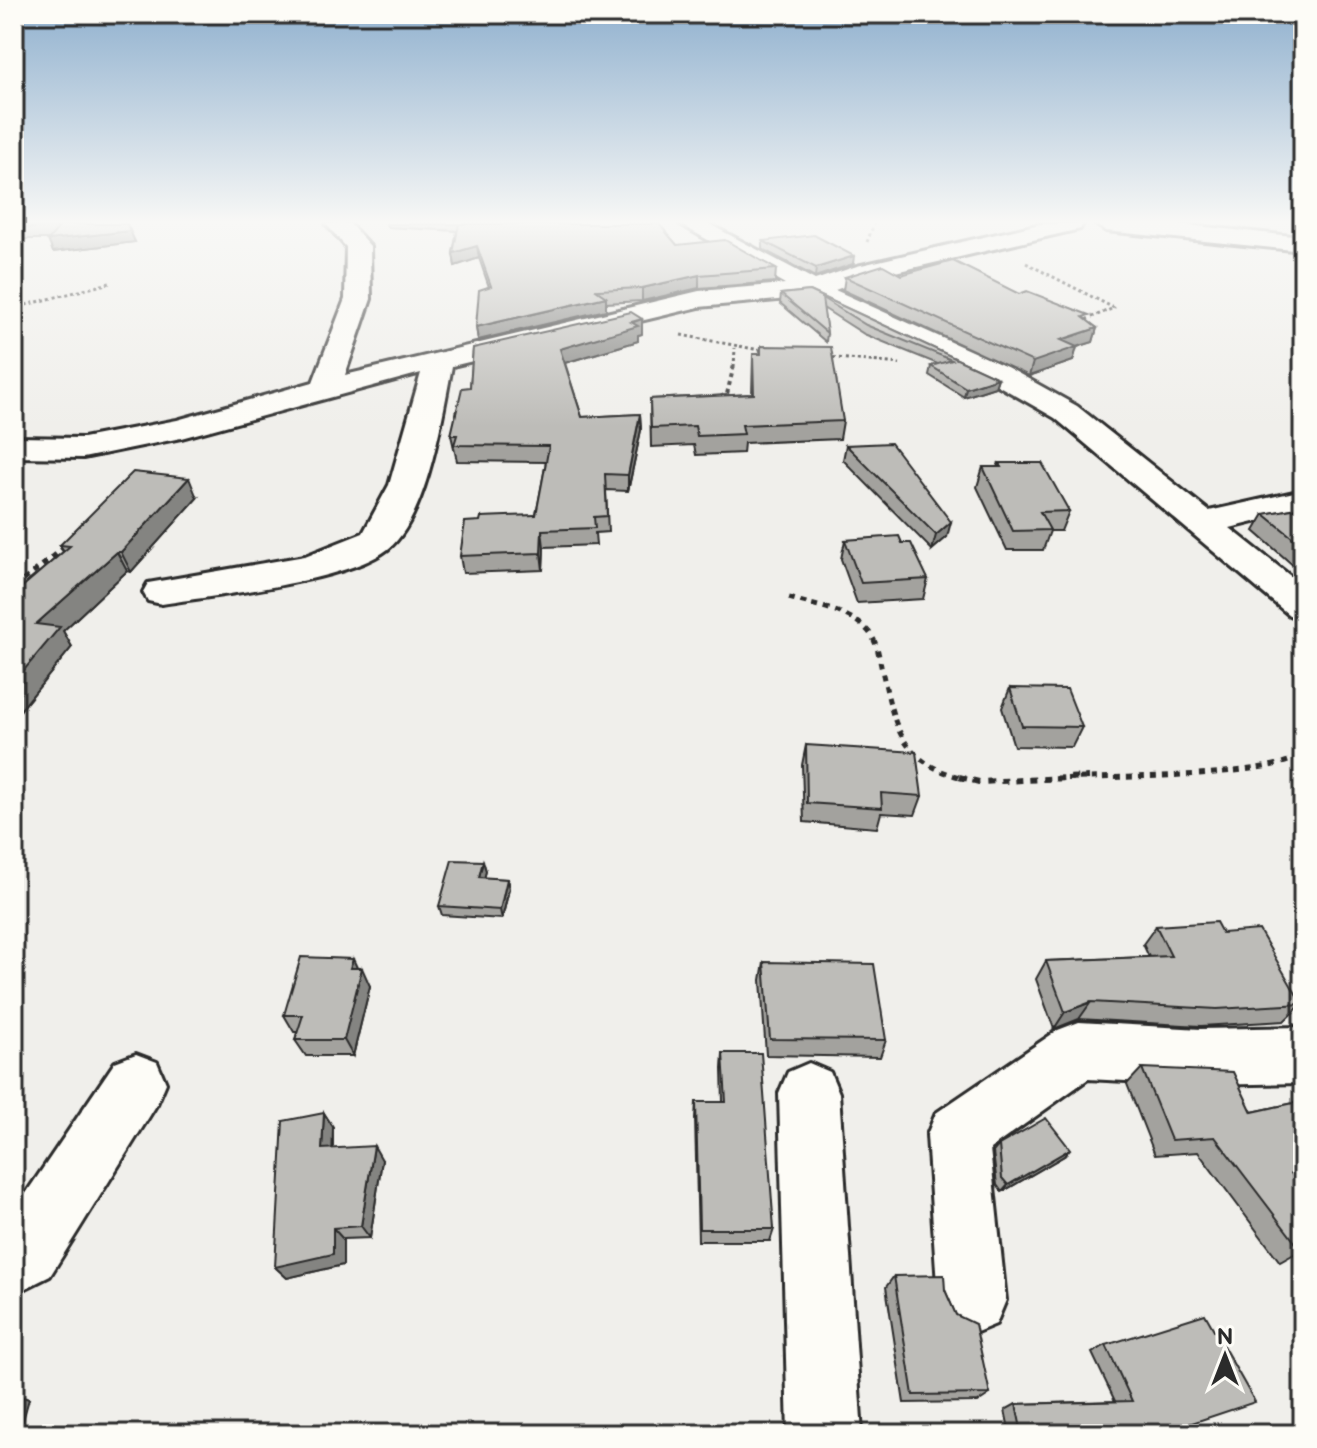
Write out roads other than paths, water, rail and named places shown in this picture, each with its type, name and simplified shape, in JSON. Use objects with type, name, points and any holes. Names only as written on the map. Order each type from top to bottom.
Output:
[{"type":"street","points":[[326,388],[358,292]]},
{"type":"street","points":[[14,447],[97,445],[181,429],[326,388],[623,316],[699,299],[784,292]]},
{"type":"street","points":[[819,292],[1031,390],[1066,412],[1303,606]]},
{"type":"street","points":[[162,592],[287,571],[349,555],[377,540],[392,521],[430,404],[438,363]]},
{"type":"street","points":[[1201,524],[1303,500]]},
{"type":"street","points":[[972,1300],[958,1135],[1079,1050],[1201,1057],[1303,1055]]},
{"type":"street","points":[[14,1260],[26,1252],[136,1083]]},
{"type":"street","points":[[809,1093],[825,1434]]}]
